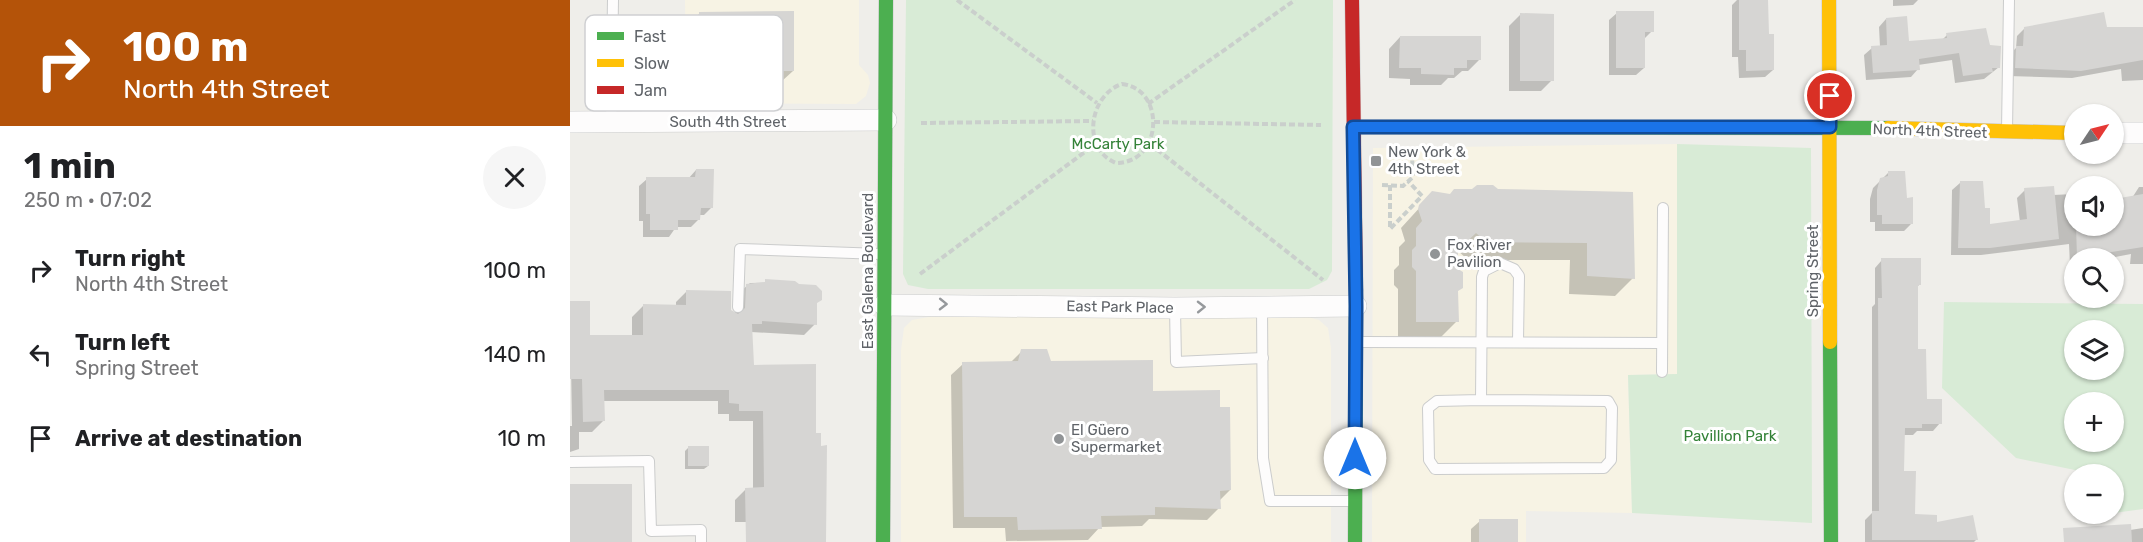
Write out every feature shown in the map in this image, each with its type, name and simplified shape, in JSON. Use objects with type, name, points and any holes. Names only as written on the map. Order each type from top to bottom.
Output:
[{"type":"street","name":"East Galena Boulevard","points":[[883,542],[886,0]]},
{"type":"street","points":[[1352,0],[1356,306],[1355,542]]},
{"type":"street","name":"Spring Street","points":[[1829,0],[1831,542]]},
{"type":"street","name":"South 4th Street","points":[[570,122],[885,120]]},
{"type":"street","name":"North 4th Street","points":[[1353,127],[1830,127],[2064,133]]},
{"type":"street","points":[[2124,133],[2143,132]]},
{"type":"street","name":"East Park Place","points":[[884,305],[1175,308],[1356,306]]},
{"type":"lane","points":[[613,0],[613,15]]},
{"type":"lane","points":[[2007,133],[2009,0]]},
{"type":"lane","points":[[611,111],[611,123]]},
{"type":"lane","points":[[1662,372],[1663,208]]},
{"type":"lane","points":[[738,306],[740,249],[885,254]]},
{"type":"lane","points":[[1481,400],[1482,278],[1484,271],[1500,263],[1514,269],[1519,276],[1518,342]]},
{"type":"lane","points":[[1262,307],[1263,458],[1270,501],[1355,501]]},
{"type":"lane","points":[[1175,308],[1176,362],[1263,358]]},
{"type":"lane","points":[[1356,342],[1662,343]]},
{"type":"lane","points":[[1481,400],[1608,401],[1612,408],[1611,460],[1604,468],[1435,469],[1429,460],[1428,408],[1437,401],[1481,400]]},
{"type":"lane","points":[[570,462],[649,461],[651,531],[701,530],[701,542]]},
{"type":"path","points":[[957,0],[1098,103]]},
{"type":"path","points":[[1148,104],[1294,0]]},
{"type":"path","points":[[1122,84],[1133,86],[1148,104],[1154,122],[1150,144],[1136,158],[1116,163],[1106,156],[1097,143],[1093,121],[1098,103],[1110,89],[1122,84]]},
{"type":"path","points":[[921,123],[1093,121]]},
{"type":"path","points":[[1154,122],[1321,125]]},
{"type":"path","points":[[920,274],[1097,143]]},
{"type":"path","points":[[1150,144],[1323,280]]},
{"type":"path","points":[[1382,185],[1403,186],[1413,177],[1412,156]]},
{"type":"path","points":[[1390,185],[1390,229],[1422,196],[1408,181]]},
{"type":"shaded area","points":[[685,0],[859,0],[859,65],[868,75],[870,83],[866,96],[856,104],[783,104],[783,15],[685,15]]},
{"type":"shaded area","points":[[1677,144],[1677,374],[1628,375],[1632,513],[1526,511],[1526,542],[1372,542],[1373,148]]},
{"type":"shaded area","points":[[929,317],[1308,317],[1319,320],[1328,328],[1331,348],[1331,542],[901,542],[901,350],[904,328],[912,320]]},
{"type":"green space","name":"McCarty Park","points":[[906,0],[1333,0],[1332,271],[1327,280],[1309,289],[928,289],[908,285],[903,274]]},
{"type":"green space","name":"Pavillion Park","points":[[1677,144],[1811,148],[1812,523],[1632,513],[1628,375],[1677,374]]},
{"type":"green space","points":[[1944,302],[2064,303],[2064,308],[2124,308],[2124,304],[2143,304],[2143,509],[2124,512],[2124,464],[2064,464],[2064,468],[2016,458],[1942,388]]},
{"type":"building","points":[[1739,0],[1768,0],[1769,34],[1774,34],[1774,70],[1746,71],[1746,50],[1739,50]]},
{"type":"building","points":[[794,11],[794,71],[783,71],[783,15],[699,15],[699,12]]},
{"type":"building","points":[[1616,11],[1654,11],[1654,32],[1645,32],[1645,68],[1616,68]]},
{"type":"building","points":[[2104,12],[2107,27],[2143,27],[2143,60],[2081,71],[2015,68],[2016,46],[2023,46],[2024,27]]},
{"type":"building","points":[[1520,13],[1554,14],[1554,81],[1520,81]]},
{"type":"building","points":[[1907,16],[1909,41],[1947,38],[1946,33],[1986,28],[1990,45],[2001,46],[2000,68],[1992,68],[1993,72],[1963,76],[1959,53],[1919,59],[1920,70],[1873,73],[1871,46],[1887,45],[1886,18]]},
{"type":"building","points":[[1400,36],[1481,36],[1481,60],[1467,60],[1467,68],[1454,68],[1454,75],[1421,74],[1421,68],[1399,68]]},
{"type":"building","points":[[696,169],[714,169],[713,208],[701,208],[700,220],[678,220],[678,230],[650,230],[650,214],[646,214],[646,177],[695,177]]},
{"type":"building","points":[[1888,171],[1905,171],[1907,198],[1913,197],[1913,224],[1882,224],[1882,215],[1877,215],[1877,190],[1880,178],[1888,176]]},
{"type":"building","points":[[1960,181],[1983,181],[1985,208],[1990,208],[1990,224],[2027,219],[2024,188],[2054,186],[2059,239],[1990,248],[1958,248]]},
{"type":"building","name":"Fox River Pavilion","points":[[1477,185],[1493,185],[1498,189],[1633,192],[1635,279],[1587,276],[1587,243],[1486,242],[1476,233],[1458,250],[1458,269],[1463,272],[1463,288],[1458,291],[1459,322],[1416,322],[1416,271],[1412,267],[1412,250],[1416,246],[1416,228],[1422,221],[1419,205],[1432,191],[1450,194],[1454,189],[1472,189]]},
{"type":"building","points":[[2143,194],[2143,247],[2124,250],[2124,248],[2077,248],[2076,236],[2124,236],[2124,197]]},
{"type":"building","points":[[1881,258],[1921,258],[1921,285],[1918,285],[1918,349],[1926,349],[1927,399],[1942,399],[1942,424],[1922,424],[1922,428],[1905,428],[1904,471],[1916,471],[1915,514],[1937,515],[1937,522],[1973,515],[1978,540],[1872,540],[1872,511],[1879,511],[1878,298],[1882,298]]},
{"type":"building","points":[[765,279],[816,285],[822,291],[822,300],[817,303],[817,325],[762,321],[762,324],[752,324],[754,365],[816,364],[816,433],[821,433],[821,446],[827,445],[826,542],[746,542],[745,488],[764,487],[763,411],[739,411],[739,404],[729,403],[729,390],[604,390],[605,421],[583,422],[582,379],[570,379],[570,301],[590,301],[590,335],[643,335],[643,304],[686,305],[686,290],[731,291],[731,310],[738,314],[745,308],[746,284],[765,282]]},
{"type":"building","name":"El Güero Supermarket","points":[[1021,349],[1047,349],[1051,361],[1153,360],[1153,391],[1220,390],[1220,407],[1230,407],[1231,490],[1220,491],[1221,509],[1155,507],[1155,515],[1101,516],[1102,529],[1018,530],[1017,517],[964,517],[962,362],[1018,361]]},
{"type":"building","points":[[688,446],[709,446],[709,466],[688,466]]},
{"type":"building","points":[[570,484],[632,484],[632,542],[570,542]]},
{"type":"building","points":[[1479,519],[1518,519],[1518,542],[1479,542]]},
{"type":"building","points":[[2131,524],[2132,542],[2064,542],[2063,528]]},
{"type":"traffic: fast","points":[[883,542],[886,0]]},
{"type":"traffic: fast","points":[[1353,127],[1888,128]]},
{"type":"traffic: fast","points":[[1355,542],[1356,290]]},
{"type":"traffic: fast","points":[[1830,342],[1831,542]]},
{"type":"traffic: slow","points":[[1829,0],[1830,342]]},
{"type":"traffic: slow","points":[[1888,128],[2064,133]]},
{"type":"traffic: jam","points":[[1352,0],[1356,290]]},
{"type":"place","name":"New York & 4th Street","points":[[1376,161]]},
{"type":"place","name":"Fox River Pavilion","points":[[1435,254]]},
{"type":"place","name":"El Güero Supermarket","points":[[1059,439]]},
{"type":"route","points":[[1355,458],[1356,306],[1353,127],[1830,127],[1830,96]]}]
